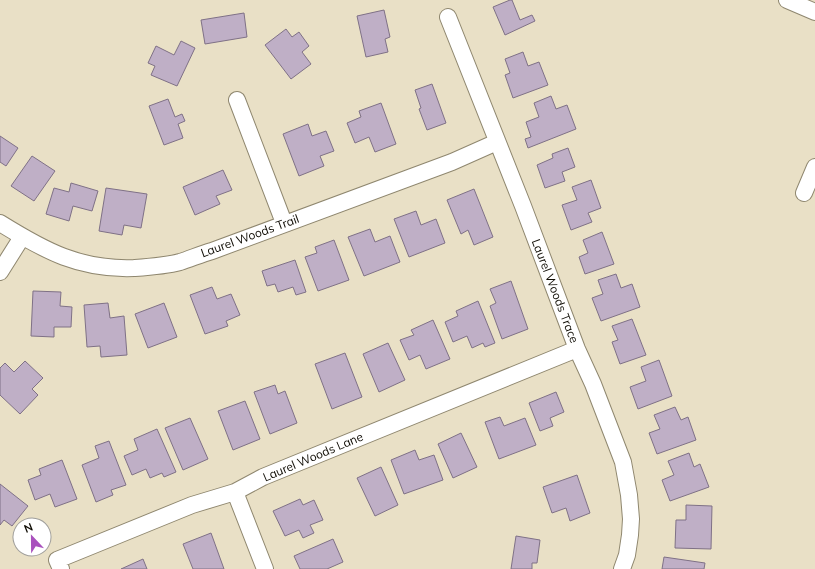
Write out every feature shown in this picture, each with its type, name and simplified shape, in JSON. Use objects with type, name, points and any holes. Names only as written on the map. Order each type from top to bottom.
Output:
[{"type":"street","points":[[787,0],[815,12]]},
{"type":"street","name":"Laurel Woods Trace","points":[[448,17],[577,349],[593,384],[623,462],[627,477],[630,501],[631,527],[627,555],[622,569]]},
{"type":"street","points":[[238,100],[284,224]]},
{"type":"street","name":"Laurel Woods Trail","points":[[0,223],[22,237],[79,263],[102,267],[147,268],[179,262],[452,162],[497,142]]},
{"type":"street","points":[[804,193],[815,167]]},
{"type":"street","points":[[0,272],[22,237]]},
{"type":"street","name":"Laurel Woods Lane","points":[[61,569],[57,560],[192,505],[235,492],[263,477],[577,349]]},
{"type":"street","points":[[235,492],[265,569]]},
{"type":"building","points":[[512,0],[520,20],[532,15],[535,21],[505,35],[493,7]]},
{"type":"building","points":[[384,10],[390,37],[385,39],[388,52],[366,57],[357,16]]},
{"type":"building","points":[[244,13],[247,37],[205,44],[201,20]]},
{"type":"building","points":[[286,29],[292,37],[299,32],[309,46],[302,52],[311,64],[291,79],[265,45]]},
{"type":"building","points":[[181,41],[195,48],[177,86],[151,75],[155,66],[148,63],[156,46],[174,55]]},
{"type":"building","points":[[523,52],[528,66],[539,62],[548,85],[513,98],[505,75],[510,73],[505,59]]},
{"type":"building","points":[[432,84],[446,123],[427,130],[419,109],[421,108],[415,90]]},
{"type":"building","points":[[551,96],[556,109],[567,105],[576,129],[528,148],[525,139],[531,137],[526,122],[539,117],[534,103]]},
{"type":"building","points":[[168,99],[175,117],[182,114],[185,121],[178,124],[183,138],[164,145],[149,106]]},
{"type":"building","points":[[381,103],[396,144],[375,152],[369,137],[355,143],[347,123],[361,117],[359,111]]},
{"type":"building","points":[[308,124],[312,136],[326,131],[334,151],[320,156],[324,166],[299,176],[283,134]]},
{"type":"building","points":[[0,136],[18,148],[6,166],[0,162]]},
{"type":"building","points":[[568,148],[575,167],[562,172],[565,181],[545,188],[537,165],[553,158],[552,154]]},
{"type":"building","points":[[32,156],[55,171],[34,201],[11,186]]},
{"type":"building","points":[[223,170],[232,190],[216,196],[220,204],[195,215],[183,187]]},
{"type":"building","points":[[591,180],[601,208],[588,213],[592,222],[571,230],[562,205],[577,200],[572,187]]},
{"type":"building","points":[[71,183],[98,191],[92,211],[73,206],[69,221],[46,214],[54,188],[69,192]]},
{"type":"building","points":[[106,188],[147,194],[141,228],[124,225],[122,235],[99,231]]},
{"type":"building","points":[[474,189],[493,237],[474,245],[468,230],[461,234],[447,200]]},
{"type":"building","points":[[416,211],[421,225],[436,219],[445,243],[409,257],[394,219]]},
{"type":"building","points":[[370,229],[375,242],[390,236],[400,262],[364,276],[348,237]]},
{"type":"building","points":[[602,232],[614,264],[585,274],[579,257],[588,253],[583,240]]},
{"type":"building","points":[[334,240],[349,280],[318,291],[305,257],[317,253],[315,247]]},
{"type":"building","points":[[295,260],[306,292],[296,295],[293,287],[278,292],[275,284],[267,286],[262,271]]},
{"type":"building","points":[[616,274],[621,288],[632,284],[640,307],[601,321],[592,298],[603,294],[598,280]]},
{"type":"building","points":[[511,281],[528,329],[502,339],[490,306],[496,303],[490,289]]},
{"type":"building","points":[[212,287],[217,299],[231,294],[240,315],[226,321],[228,326],[205,334],[190,295]]},
{"type":"building","points":[[33,291],[61,292],[60,306],[72,307],[71,327],[54,327],[54,337],[31,336]]},
{"type":"building","points":[[478,301],[495,343],[485,347],[483,343],[472,348],[467,336],[453,342],[445,322],[458,316],[456,311]]},
{"type":"building","points":[[108,303],[110,318],[124,316],[127,355],[101,357],[100,346],[87,347],[84,305]]},
{"type":"building","points":[[164,303],[177,337],[148,348],[135,314]]},
{"type":"building","points":[[632,319],[646,355],[620,364],[612,342],[618,340],[612,326]]},
{"type":"building","points":[[433,320],[450,359],[426,369],[420,355],[409,360],[400,340],[414,335],[411,330]]},
{"type":"building","points":[[388,343],[405,380],[379,392],[363,354]]},
{"type":"building","points":[[345,353],[362,397],[332,409],[315,364]]},
{"type":"building","points":[[659,360],[672,396],[638,409],[630,387],[646,381],[641,367]]},
{"type":"building","points":[[25,361],[43,378],[32,389],[38,395],[20,414],[0,395],[0,368],[5,363],[14,372]]},
{"type":"building","points":[[275,385],[278,394],[285,391],[297,423],[270,434],[254,392]]},
{"type":"building","points":[[556,392],[564,412],[550,418],[553,426],[540,431],[529,403]]},
{"type":"building","points":[[245,401],[260,439],[233,450],[218,411]]},
{"type":"building","points":[[675,407],[681,420],[688,417],[696,440],[657,454],[649,433],[660,429],[654,415]]},
{"type":"building","points":[[500,417],[504,426],[525,418],[536,445],[499,459],[485,422]]},
{"type":"building","points":[[190,418],[208,459],[183,470],[165,428]]},
{"type":"building","points":[[157,429],[176,472],[164,477],[162,473],[150,478],[146,469],[132,475],[124,456],[138,450],[134,439]]},
{"type":"building","points":[[461,433],[477,467],[453,478],[438,444]]},
{"type":"building","points":[[109,441],[126,485],[111,490],[113,495],[96,502],[82,465],[99,458],[95,446]]},
{"type":"building","points":[[415,450],[419,460],[434,455],[443,480],[404,494],[391,460]]},
{"type":"building","points":[[689,453],[694,467],[700,464],[709,487],[670,501],[662,480],[674,475],[668,461]]},
{"type":"building","points":[[62,460],[77,499],[55,507],[50,494],[35,500],[28,480],[41,475],[39,469]]},
{"type":"building","points":[[381,467],[398,505],[375,516],[357,478]]},
{"type":"building","points":[[577,475],[590,513],[570,521],[566,508],[552,513],[543,487]]},
{"type":"building","points":[[0,484],[28,506],[19,517],[12,517],[12,526],[4,520],[0,525]]},
{"type":"building","points":[[300,499],[303,505],[314,500],[323,520],[310,525],[314,533],[303,538],[299,530],[285,536],[273,511]]},
{"type":"building","points":[[686,505],[712,506],[711,549],[675,548],[676,520],[686,520]]},
{"type":"building","points":[[211,533],[224,569],[193,569],[183,544]]},
{"type":"building","points":[[516,536],[540,540],[537,563],[532,563],[532,569],[511,569]]},
{"type":"building","points":[[333,539],[343,562],[327,569],[300,569],[294,556]]},
{"type":"building","points":[[664,557],[705,563],[704,569],[662,569]]},
{"type":"building","points":[[143,559],[147,569],[121,569]]}]
